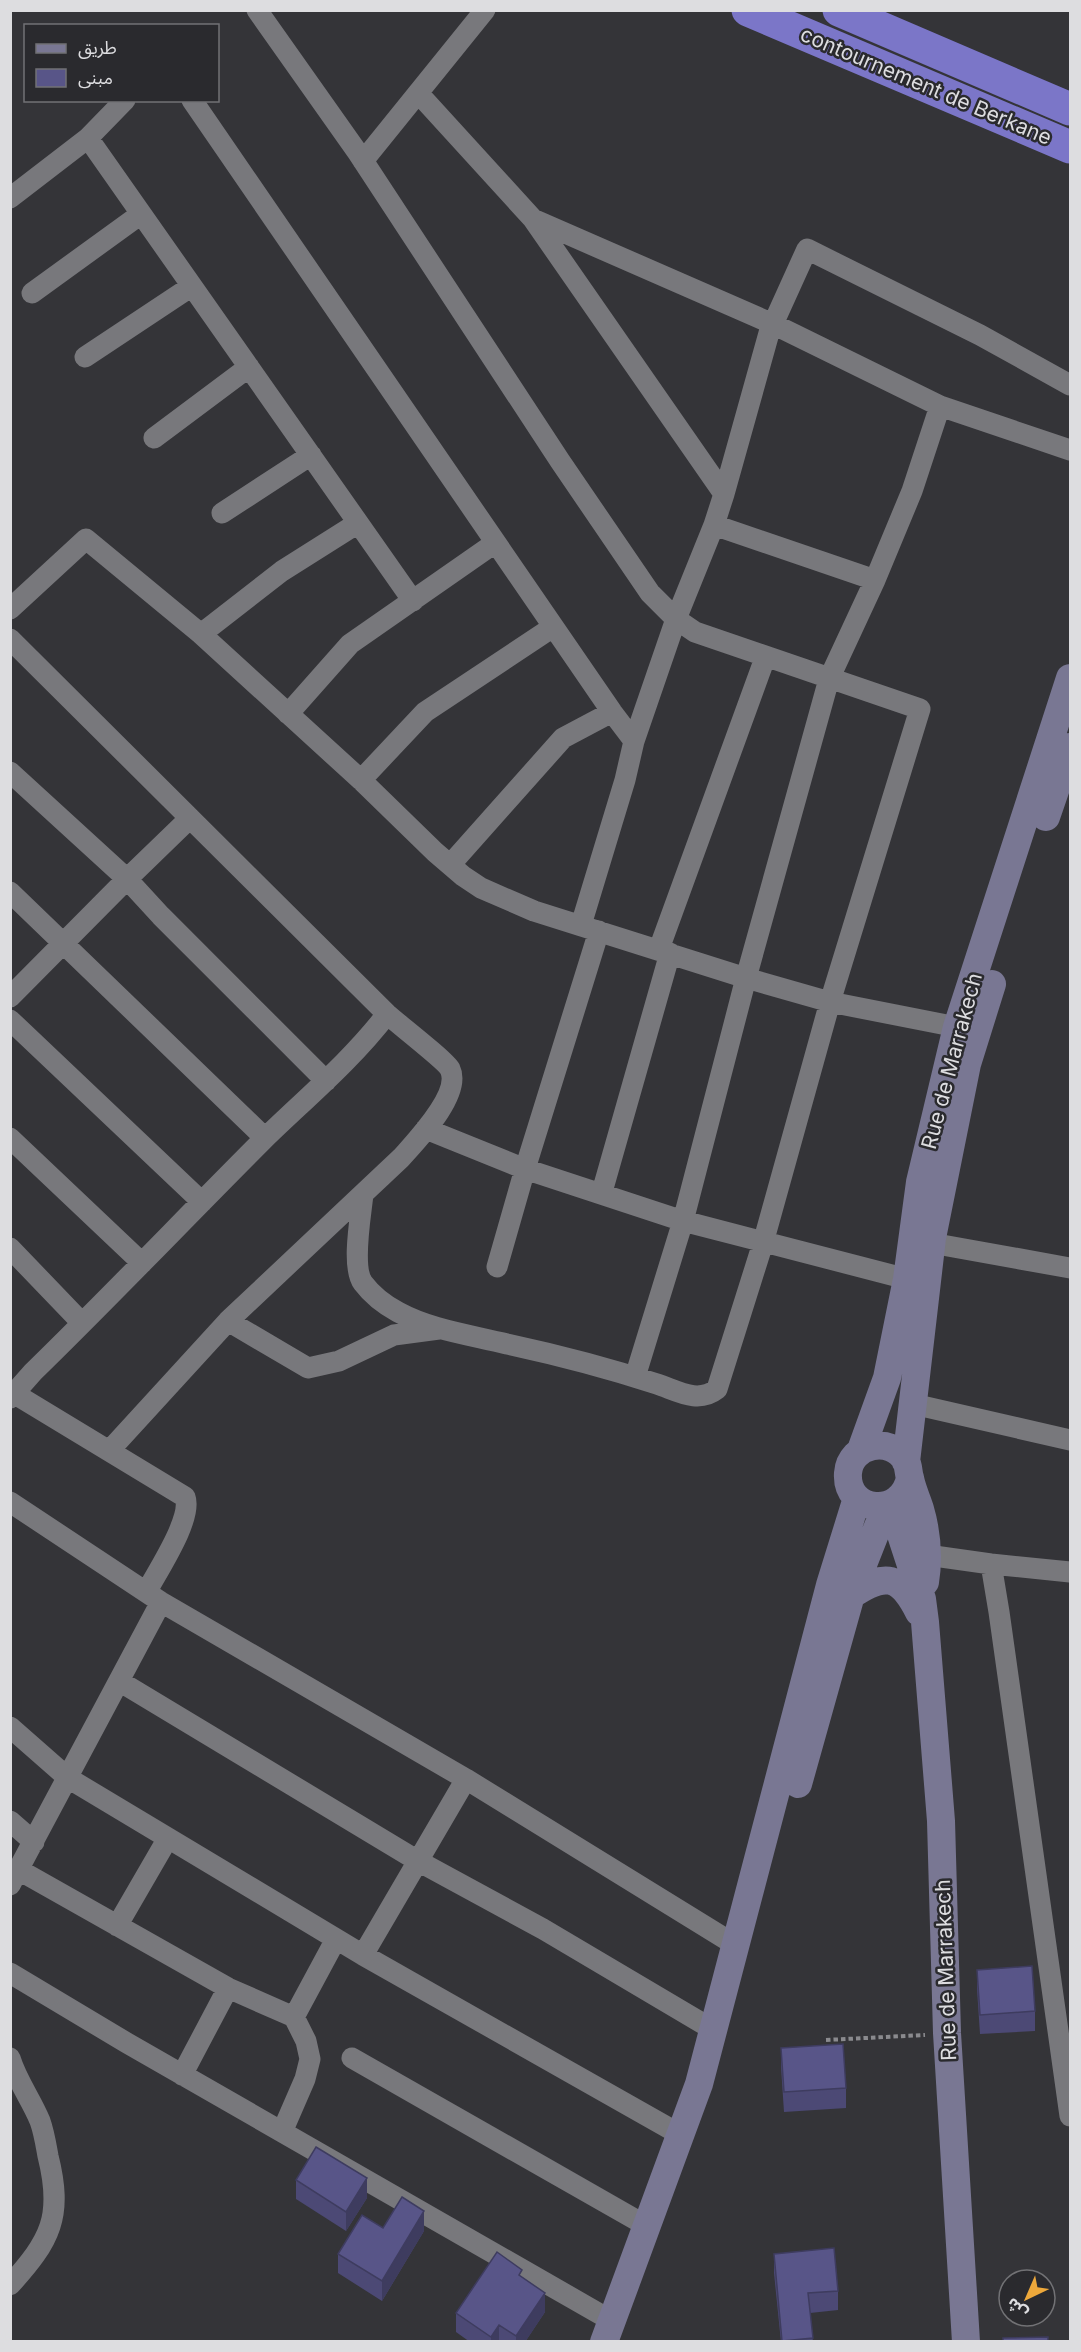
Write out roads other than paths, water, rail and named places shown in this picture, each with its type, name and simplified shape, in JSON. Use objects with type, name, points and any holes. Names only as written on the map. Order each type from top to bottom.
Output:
[{"type":"highway","name":"contournement de Berkane","points":[[748,10],[1071,147]]},
{"type":"highway","points":[[839,10],[1071,109]]},
{"type":"main road","name":"Rue de Marrakech","points":[[861,1450],[887,1378],[907,1279],[920,1182],[957,1027],[1071,678]]},
{"type":"main road","name":"Rue de Marrakech","points":[[966,2342],[947,2033],[941,1821],[923,1610],[927,1555],[925,1527],[908,1470],[931,1243],[967,1064],[1033,853],[1070,748]]},
{"type":"main road","points":[[613,2335],[723,2059],[851,1595],[889,1505],[904,1494],[908,1470],[894,1449],[886,1446],[869,1446],[861,1450],[850,1464],[848,1473],[851,1491],[870,1506],[889,1505]]},
{"type":"main road","points":[[613,2335],[645,2225],[699,2084],[830,1586],[857,1498]]},
{"type":"main road","name":"Rue de Marrakech","points":[[889,1505],[923,1610]]},
{"type":"main road","points":[[851,1595],[870,1582],[885,1580],[894,1582],[909,1592],[923,1610]]},
{"type":"street","points":[[257,10],[363,161],[560,461],[650,593],[676,619],[695,632],[920,709],[831,1002],[763,1243],[717,1389],[707,1397],[694,1396],[552,1354],[442,1329],[399,1312],[375,1296],[362,1282],[357,1268],[363,1194]]},
{"type":"street","points":[[363,161],[485,10]]},
{"type":"street","points":[[419,94],[534,219],[724,494]]},
{"type":"street","points":[[10,198],[88,138],[123,102]]},
{"type":"street","points":[[193,102],[495,543],[634,741]]},
{"type":"street","points":[[88,138],[413,601]]},
{"type":"street","points":[[32,293],[141,214]]},
{"type":"street","points":[[534,219],[773,324],[940,406],[1071,450]]},
{"type":"street","points":[[497,1267],[590,928],[634,741],[676,619],[714,525],[773,324],[807,249],[980,335],[1071,385]]},
{"type":"street","points":[[85,357],[192,286]]},
{"type":"street","points":[[154,438],[249,367]]},
{"type":"street","points":[[635,1377],[683,1221],[829,679],[875,580],[912,491],[940,406]]},
{"type":"street","points":[[222,513],[311,455]]},
{"type":"street","points":[[201,634],[282,571],[358,523]]},
{"type":"street","points":[[714,525],[875,580]]},
{"type":"street","points":[[10,609],[86,539],[201,634],[361,780],[450,866],[481,888],[509,902],[747,978],[831,1002],[957,1027]]},
{"type":"street","points":[[288,714],[350,644],[495,543]]},
{"type":"street","points":[[361,780],[425,712],[553,627]]},
{"type":"street","points":[[10,639],[387,1014],[450,1067],[453,1081],[452,1090],[426,1129],[401,1158],[228,1321],[109,1452]]},
{"type":"street","points":[[602,1192],[664,951],[765,657]]},
{"type":"street","points":[[450,866],[563,738],[612,712]]},
{"type":"street","points":[[10,772],[126,879],[326,1081]]},
{"type":"street","points":[[10,998],[126,879],[190,818]]},
{"type":"street","points":[[10,892],[265,1138]]},
{"type":"street","points":[[282,2132],[305,2079],[310,2059],[306,2041],[294,2017],[228,1988],[117,1926],[15,1878],[119,1681],[188,1504],[185,1497],[176,1490],[11,1394],[265,1138],[326,1081],[387,1014]]},
{"type":"street","points":[[10,1020],[202,1202]]},
{"type":"street","points":[[426,1129],[525,1169],[602,1192],[683,1221],[907,1279]]},
{"type":"street","points":[[10,1138],[142,1263]]},
{"type":"street","points":[[931,1243],[1071,1268]]},
{"type":"street","points":[[10,1248],[82,1323]]},
{"type":"street","points":[[228,1321],[309,1368],[339,1361],[394,1335],[442,1329]]},
{"type":"street","points":[[913,1404],[1071,1440]]},
{"type":"street","points":[[10,1502],[154,1596],[466,1779],[737,1946]]},
{"type":"street","points":[[927,1555],[1071,1572]]},
{"type":"street","points":[[990,1564],[1064,2018],[1071,2116]]},
{"type":"street","points":[[119,1681],[418,1861],[543,1929],[712,2029]]},
{"type":"street","points":[[10,1727],[68,1778],[363,1955],[681,2135]]},
{"type":"street","points":[[363,1955],[466,1779]]},
{"type":"street","points":[[10,1821],[34,1842]]},
{"type":"street","points":[[117,1926],[168,1838]]},
{"type":"street","points":[[294,2017],[336,1939]]},
{"type":"street","points":[[10,1973],[282,2132],[613,2335]]},
{"type":"street","points":[[182,2074],[228,1988]]},
{"type":"street","points":[[10,2058],[40,2121],[55,2183],[52,2222],[39,2251],[10,2285]]},
{"type":"street","points":[[352,2058],[645,2225]]}]
